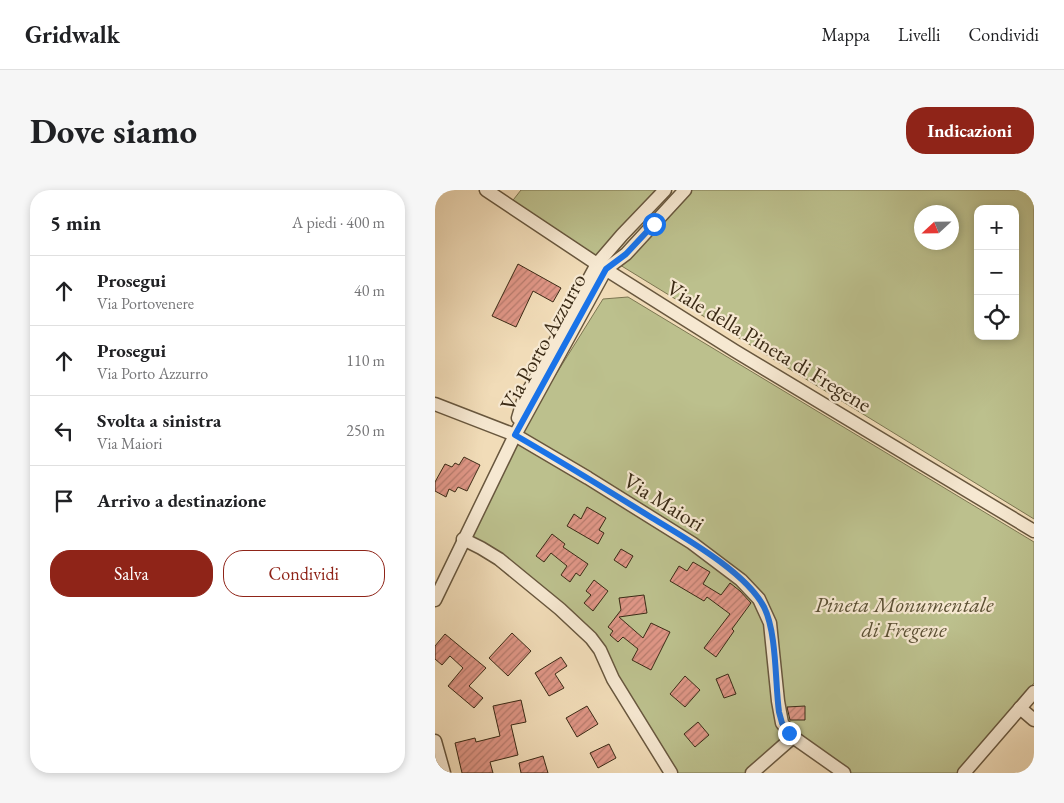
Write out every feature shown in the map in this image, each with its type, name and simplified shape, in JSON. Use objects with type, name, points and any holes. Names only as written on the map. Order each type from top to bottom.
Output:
[{"type":"street","name":"Viale della Pineta di Fregene","points":[[486,190],[601,267],[735,351],[1034,531]]},
{"type":"street","points":[[601,267],[622,235],[665,190]]},
{"type":"street","points":[[601,267],[626,254],[685,190]]},
{"type":"street","name":"Via Porto Azzurro","points":[[435,600],[463,539],[601,267]]},
{"type":"street","name":"Via Maiori","points":[[435,404],[515,435],[692,543],[752,590],[765,609],[770,623],[779,712],[784,726],[793,737]]},
{"type":"street","points":[[463,539],[499,559],[560,608],[591,638],[603,655],[613,679],[671,773]]},
{"type":"street","points":[[964,773],[1034,692]]},
{"type":"street","points":[[1020,708],[1034,720]]},
{"type":"street","points":[[752,773],[793,737],[844,773]]},
{"type":"street","points":[[435,741],[444,773]]},
{"type":"green space","points":[[521,190],[662,190],[597,263],[510,204]]},
{"type":"green space","points":[[685,190],[1034,190],[1034,519],[620,265]]},
{"type":"green space","name":"Pineta Monumentale di Fregene","points":[[628,297],[1034,542],[1034,683],[959,773],[847,773],[787,729],[758,592],[518,435],[603,299]]},
{"type":"green space","points":[[515,435],[731,572],[765,609],[778,701],[793,737],[754,773],[673,773],[597,646],[463,539]]},
{"type":"building","points":[[518,264],[561,288],[553,302],[533,291],[516,327],[492,316]]},
{"type":"building","points":[[464,457],[480,465],[467,491],[458,487],[455,492],[449,489],[446,497],[435,491],[435,482],[445,464],[452,467],[455,463],[459,465]]},
{"type":"building","points":[[587,507],[606,518],[599,530],[604,533],[598,544],[567,526],[574,514],[581,519]]},
{"type":"building","points":[[552,534],[565,544],[563,547],[588,564],[580,576],[576,573],[570,582],[561,575],[567,566],[551,553],[544,562],[536,556]]},
{"type":"building","points":[[621,549],[633,556],[626,568],[614,560]]},
{"type":"building","points":[[693,562],[710,572],[703,584],[721,595],[730,583],[751,603],[732,629],[734,631],[716,657],[704,648],[730,614],[707,597],[704,601],[670,581],[679,566],[687,571]]},
{"type":"building","points":[[594,580],[608,591],[593,611],[584,603],[591,595],[586,591]]},
{"type":"building","points":[[644,595],[647,613],[619,617],[643,638],[651,623],[670,632],[651,670],[632,660],[638,649],[623,637],[618,642],[610,635],[613,631],[608,627],[621,610],[619,598]]},
{"type":"building","points":[[512,633],[531,651],[508,676],[489,658]]},
{"type":"building","points":[[445,634],[486,668],[469,686],[483,698],[474,708],[448,686],[463,668],[450,656],[442,665],[435,659],[435,646]]},
{"type":"building","points":[[561,657],[567,666],[555,674],[564,688],[549,696],[535,673]]},
{"type":"building","points":[[728,674],[736,694],[724,698],[716,679]]},
{"type":"building","points":[[685,676],[700,690],[685,707],[670,694]]},
{"type":"building","points":[[521,700],[526,722],[511,725],[518,755],[490,762],[493,773],[462,773],[455,743],[475,738],[476,742],[500,736],[493,706]]},
{"type":"building","points":[[587,706],[598,724],[577,737],[566,718]]},
{"type":"building","points":[[805,706],[805,720],[790,720],[787,707]]},
{"type":"building","points":[[698,722],[709,735],[695,747],[684,734]]},
{"type":"building","points":[[609,744],[616,758],[598,768],[590,753]]},
{"type":"building","points":[[543,756],[548,773],[521,773],[519,763]]},
{"type":"route","points":[[654,224],[626,254],[606,269],[515,435],[692,543],[752,590],[759,598],[770,623],[779,712],[782,723],[789,733]]}]
